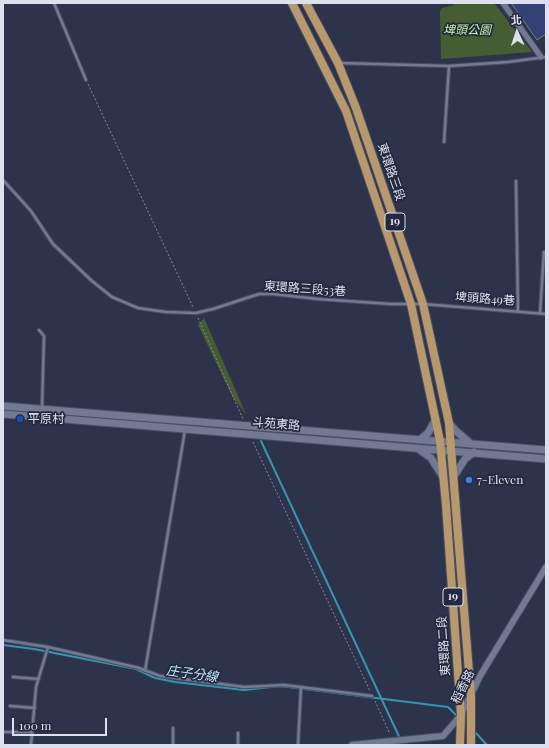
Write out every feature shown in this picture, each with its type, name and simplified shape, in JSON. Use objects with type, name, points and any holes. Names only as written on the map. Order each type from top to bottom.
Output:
[{"type":"main road","name":"東環路三段","points":[[292,3],[346,111],[411,304],[436,419],[440,445]]},
{"type":"main road","name":"東環路三段","points":[[306,3],[338,63],[356,108],[423,304],[449,423],[451,446]]},
{"type":"main road","name":"斗苑東路","points":[[3,406],[416,448],[440,445]]},
{"type":"main road","name":"斗苑東路","points":[[3,414],[185,428],[248,430],[420,440],[474,452],[546,459]]},
{"type":"main road","points":[[420,440],[428,433],[436,419]]},
{"type":"main road","points":[[449,423],[471,444]]},
{"type":"main road","name":"斗苑東路","points":[[451,446],[471,444],[546,450]]},
{"type":"main road","name":"東環路二段","points":[[440,445],[461,715],[460,745]]},
{"type":"main road","name":"東環路二段","points":[[451,446],[471,697],[471,745]]},
{"type":"main road","points":[[416,448],[431,458],[443,477]]},
{"type":"main road","points":[[454,476],[465,459],[474,452]]},
{"type":"street","points":[[503,3],[543,57]]},
{"type":"street","name":"稻香路","points":[[352,745],[444,736],[461,715],[480,676],[546,567]]},
{"type":"lane","points":[[54,3],[86,80]]},
{"type":"lane","points":[[338,63],[449,66],[508,62],[543,57]]},
{"type":"lane","points":[[444,142],[449,66]]},
{"type":"lane","name":"東環路三段53巷","points":[[3,180],[31,211],[53,244],[92,281],[112,297],[138,308],[166,312],[196,313],[259,294],[318,299],[423,304]]},
{"type":"lane","points":[[516,181],[518,311]]},
{"type":"lane","points":[[540,313],[544,252]]},
{"type":"lane","name":"埤頭路49巷","points":[[423,304],[546,314]]},
{"type":"lane","points":[[39,330],[44,336],[42,409]]},
{"type":"lane","points":[[145,671],[185,428]]},
{"type":"lane","points":[[3,640],[48,647],[160,676],[244,687],[284,684],[372,696]]},
{"type":"lane","points":[[31,745],[39,679],[48,647]]},
{"type":"lane","points":[[13,677],[39,679]]},
{"type":"lane","points":[[298,745],[302,687]]},
{"type":"lane","points":[[10,706],[35,708]]},
{"type":"lane","points":[[173,728],[173,745]]},
{"type":"lane","points":[[3,732],[32,732]]},
{"type":"lane","points":[[238,733],[238,745]]},
{"type":"path","points":[[86,80],[196,313],[248,430],[372,696]]},
{"type":"path","points":[[376,704],[394,741]]},
{"type":"green space","name":"埤頭公園","points":[[454,3],[494,3],[532,52],[441,59],[440,11],[442,8],[454,5]]},
{"type":"green space","points":[[204,318],[246,414],[233,398],[198,325]]},
{"type":"building","points":[[511,3],[546,3],[546,34],[537,40]]},
{"type":"waterway","points":[[261,441],[403,745]]},
{"type":"waterway","name":"庄子分線","points":[[3,645],[34,649],[136,669],[155,678],[175,682],[244,690],[280,686],[448,707],[457,716]]},
{"type":"waterway","points":[[474,731],[487,745]]},
{"type":"place","name":"平原村","points":[[20,419]]},
{"type":"place","name":"7-Eleven","points":[[469,480]]}]
